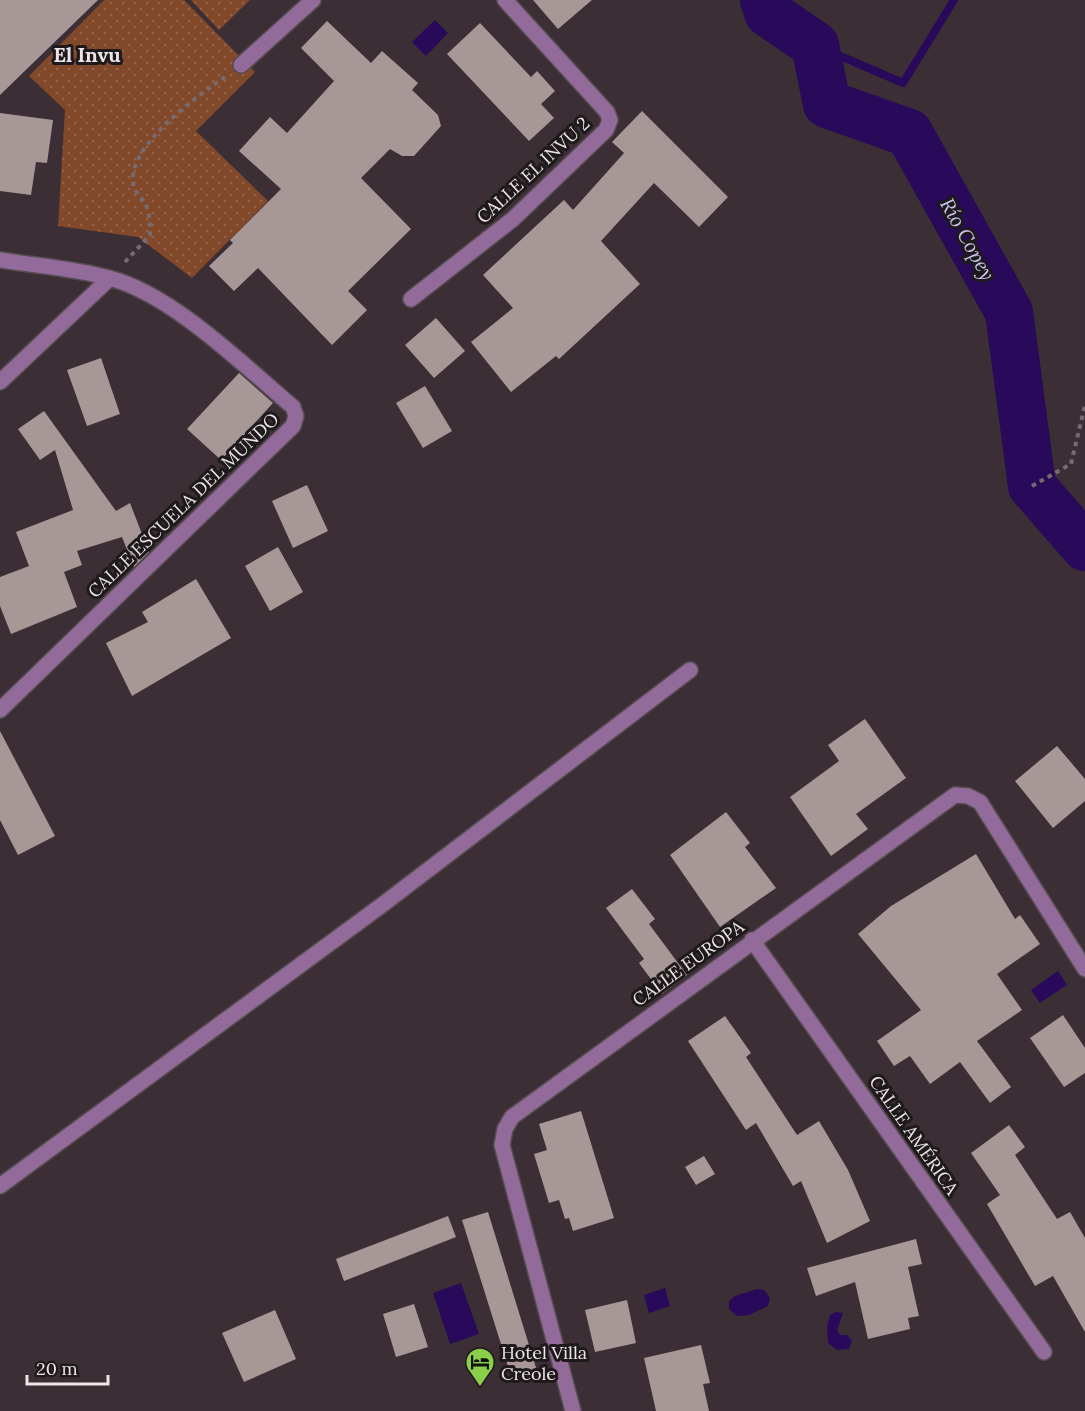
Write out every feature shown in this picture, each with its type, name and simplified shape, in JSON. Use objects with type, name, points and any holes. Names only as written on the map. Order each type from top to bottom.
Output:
[{"type":"street","points":[[241,65],[313,0]]},
{"type":"street","name":"CALLE EL INVU 2","points":[[411,300],[513,219],[606,130],[610,120],[607,112],[505,0]]},
{"type":"street","name":"CALLE ESCUELA DEL MUNDO","points":[[0,260],[110,278],[167,305],[285,400],[293,407],[296,416],[293,426],[0,710]]},
{"type":"street","points":[[0,382],[110,278]]},
{"type":"street","points":[[0,1186],[382,905],[690,670]]},
{"type":"street","name":"CALLE EUROPA","points":[[573,1411],[502,1145],[505,1129],[512,1117],[752,940],[955,795],[968,796],[980,802],[1085,969]]},
{"type":"street","name":"CALLE AMÉRICA","points":[[752,940],[1044,1352]]},
{"type":"path","points":[[110,278],[150,235],[150,220],[146,204],[135,188],[134,166],[143,150],[168,123],[241,65]]},
{"type":"path","points":[[1032,486],[1071,464],[1085,405]]},
{"type":"shaded area","points":[[104,0],[184,0],[255,72],[196,131],[268,201],[192,278],[138,237],[58,226],[65,110],[29,76]]},
{"type":"shaded area","points":[[191,0],[250,0],[219,30]]},
{"type":"shaded area","points":[[435,20],[448,33],[426,56],[412,42]]},
{"type":"shaded area","points":[[1058,971],[1067,985],[1040,1003],[1031,990]]},
{"type":"shaded area","points":[[461,1283],[479,1334],[450,1344],[433,1293]]},
{"type":"shaded area","points":[[665,1288],[670,1306],[649,1313],[644,1295]]},
{"type":"shaded area","points":[[757,1289],[764,1290],[770,1298],[768,1306],[749,1315],[737,1316],[729,1309],[729,1301],[735,1296]]},
{"type":"shaded area","points":[[836,1312],[843,1313],[837,1330],[840,1335],[847,1335],[852,1340],[849,1349],[837,1350],[828,1343],[827,1326],[830,1315]]},
{"type":"building","points":[[0,0],[98,0],[0,95]]},
{"type":"building","points":[[533,0],[592,0],[558,29]]},
{"type":"building","points":[[327,21],[371,63],[382,51],[418,83],[412,90],[438,115],[441,126],[414,156],[402,156],[390,149],[361,178],[411,229],[348,291],[367,310],[332,345],[258,268],[234,291],[209,266],[233,243],[230,240],[281,189],[239,151],[270,117],[287,133],[334,81],[301,48]]},
{"type":"building","points":[[480,23],[531,77],[537,71],[555,91],[541,104],[554,118],[529,141],[447,54]]},
{"type":"building","points":[[642,111],[728,197],[699,227],[654,183],[601,241],[640,284],[559,359],[556,356],[511,392],[471,342],[513,308],[483,275],[564,200],[573,210],[624,153],[612,142]]},
{"type":"building","points":[[0,113],[53,120],[47,163],[36,162],[31,195],[0,191]]},
{"type":"building","points":[[436,318],[465,351],[434,378],[405,345]]},
{"type":"building","points":[[101,358],[120,414],[87,426],[67,370]]},
{"type":"building","points":[[239,373],[273,403],[221,460],[187,429]]},
{"type":"building","points":[[425,386],[452,431],[423,448],[396,403]]},
{"type":"building","points":[[44,411],[116,511],[130,503],[149,552],[134,567],[122,537],[77,551],[82,565],[64,572],[77,607],[11,634],[0,606],[0,577],[29,566],[16,532],[73,510],[55,450],[40,460],[18,429]]},
{"type":"building","points":[[307,485],[328,531],[293,548],[272,501]]},
{"type":"building","points":[[278,547],[303,592],[270,611],[245,566]]},
{"type":"building","points":[[196,579],[231,638],[132,696],[106,643],[148,622],[142,612]]},
{"type":"building","points":[[865,719],[906,778],[856,814],[868,829],[831,856],[790,797],[839,761],[828,745]]},
{"type":"building","points":[[0,731],[55,836],[18,855],[0,820]]},
{"type":"building","points":[[1057,746],[1085,779],[1085,801],[1053,828],[1015,781]]},
{"type":"building","points":[[726,812],[750,843],[745,847],[776,888],[720,927],[670,855]]},
{"type":"building","points":[[976,854],[1015,919],[1020,915],[1040,944],[997,974],[1022,1010],[977,1041],[1011,1087],[990,1103],[960,1062],[930,1084],[910,1056],[894,1066],[877,1041],[921,1010],[858,934],[891,906]]},
{"type":"building","points":[[632,889],[655,919],[649,924],[687,975],[662,994],[639,963],[644,959],[606,908]]},
{"type":"building","points":[[1063,1015],[1085,1048],[1085,1073],[1064,1087],[1030,1038]]},
{"type":"building","points":[[725,1016],[751,1053],[746,1057],[797,1135],[819,1121],[848,1170],[870,1221],[827,1243],[801,1181],[793,1186],[756,1123],[746,1130],[688,1041]]},
{"type":"building","points":[[581,1111],[614,1218],[573,1231],[569,1218],[565,1219],[559,1200],[549,1203],[534,1154],[547,1150],[539,1124]]},
{"type":"building","points":[[1009,1125],[1025,1147],[1015,1155],[1057,1219],[1070,1212],[1085,1238],[1085,1332],[1053,1276],[1035,1286],[987,1204],[1000,1195],[971,1153]]},
{"type":"building","points":[[704,1156],[715,1174],[696,1185],[685,1167]]},
{"type":"building","points":[[488,1212],[537,1371],[512,1379],[462,1220]]},
{"type":"building","points":[[448,1216],[456,1237],[344,1281],[336,1259]]},
{"type":"building","points":[[916,1239],[922,1264],[908,1267],[919,1316],[908,1318],[910,1329],[868,1339],[855,1282],[816,1296],[807,1268]]},
{"type":"building","points":[[627,1300],[636,1343],[595,1352],[585,1310]]},
{"type":"building","points":[[414,1304],[428,1347],[396,1357],[383,1314]]},
{"type":"building","points":[[275,1310],[296,1359],[244,1382],[222,1333]]},
{"type":"building","points":[[701,1345],[710,1383],[703,1384],[709,1411],[656,1411],[644,1358]]},
{"type":"waterway","name":"Río Copey","points":[[764,0],[768,13],[815,45],[827,104],[909,133],[1009,312],[1032,486],[1085,547]]},
{"type":"waterway","points":[[815,45],[903,83],[954,0]]},
{"type":"place","name":"Hotel Villa Creole","points":[[480,1388]]},
{"type":"district","name":"El Invu","points":[[87,54]]}]
